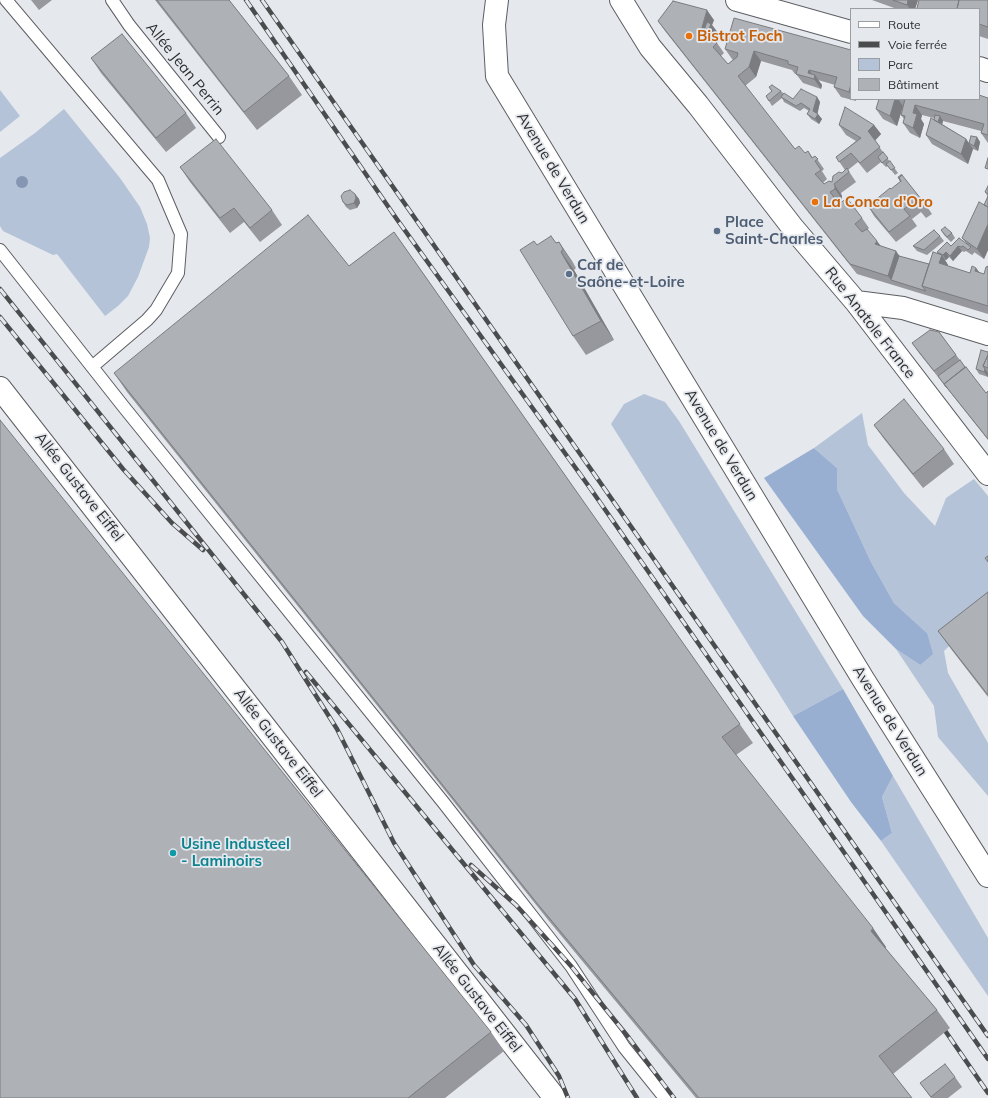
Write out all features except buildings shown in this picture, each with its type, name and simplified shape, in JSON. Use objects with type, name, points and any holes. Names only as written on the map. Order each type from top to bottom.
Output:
[{"type":"street","name":"Avenue de Verdun","points":[[497,0],[494,25],[497,76],[862,679],[988,876]]},
{"type":"street","name":"Rue Anatole France","points":[[621,0],[650,47],[698,105],[793,228],[856,302],[988,474]]},
{"type":"street","points":[[737,0],[850,32]]},
{"type":"street","points":[[856,302],[903,308],[988,334]]},
{"type":"street","name":"Allée Gustave Eiffel","points":[[0,388],[555,1098]]},
{"type":"lane","points":[[6,0],[158,180],[181,234],[178,273],[156,310],[147,320],[93,366]]},
{"type":"lane","name":"Allée Jean Perrin","points":[[112,0],[129,25],[219,137]]},
{"type":"lane","points":[[0,250],[462,826],[571,966],[624,1047],[665,1098]]},
{"type":"green space","points":[[0,90],[20,116],[0,132]]},
{"type":"green space","points":[[64,109],[120,178],[140,207],[147,224],[150,238],[149,247],[138,277],[128,296],[105,316],[57,254],[53,255],[3,231],[0,226],[0,158],[35,133]]},
{"type":"green space","points":[[644,394],[665,402],[679,421],[843,689],[793,716],[611,424],[624,404]]},
{"type":"green space","points":[[862,413],[868,445],[904,493],[935,526],[946,498],[974,479],[988,496],[988,609],[944,651],[948,673],[988,743],[988,796],[938,737],[934,706],[896,649],[920,665],[927,633],[894,603],[871,562],[837,489],[837,468],[814,448]]},
{"type":"green space","points":[[893,776],[988,938],[988,996],[881,841],[892,833],[882,797]]},
{"type":"shaded area","points":[[814,448],[837,468],[837,489],[871,562],[894,603],[927,633],[933,654],[920,665],[896,649],[863,616],[764,478]]},
{"type":"shaded area","points":[[843,689],[893,776],[882,797],[892,833],[881,841],[851,802],[793,716]]},
{"type":"railway","points":[[246,0],[396,218],[590,488],[988,1059]]},
{"type":"railway","points":[[262,0],[988,1036]]},
{"type":"railway","points":[[0,289],[282,642],[337,729],[394,843],[474,965],[526,1025],[559,1076],[568,1098]]},
{"type":"railway","points":[[0,317],[123,469],[172,523],[203,550]]},
{"type":"railway","points":[[306,672],[575,999],[637,1098]]},
{"type":"railway","points":[[471,865],[516,905],[571,966],[629,1038],[674,1098]]},
{"type":"railway","points":[[938,1023],[946,1032],[988,1093]]},
{"type":"place","name":"Bistrot Foch","points":[[689,36]]},
{"type":"place","name":"La Conca d'Oro","points":[[815,202]]},
{"type":"place","name":"Place Saint-Charles","points":[[717,231]]},
{"type":"place","name":"Caf de Saône-et-Loire","points":[[569,274]]},
{"type":"place","name":"Usine Industeel - Laminoirs","points":[[173,853]]}]
